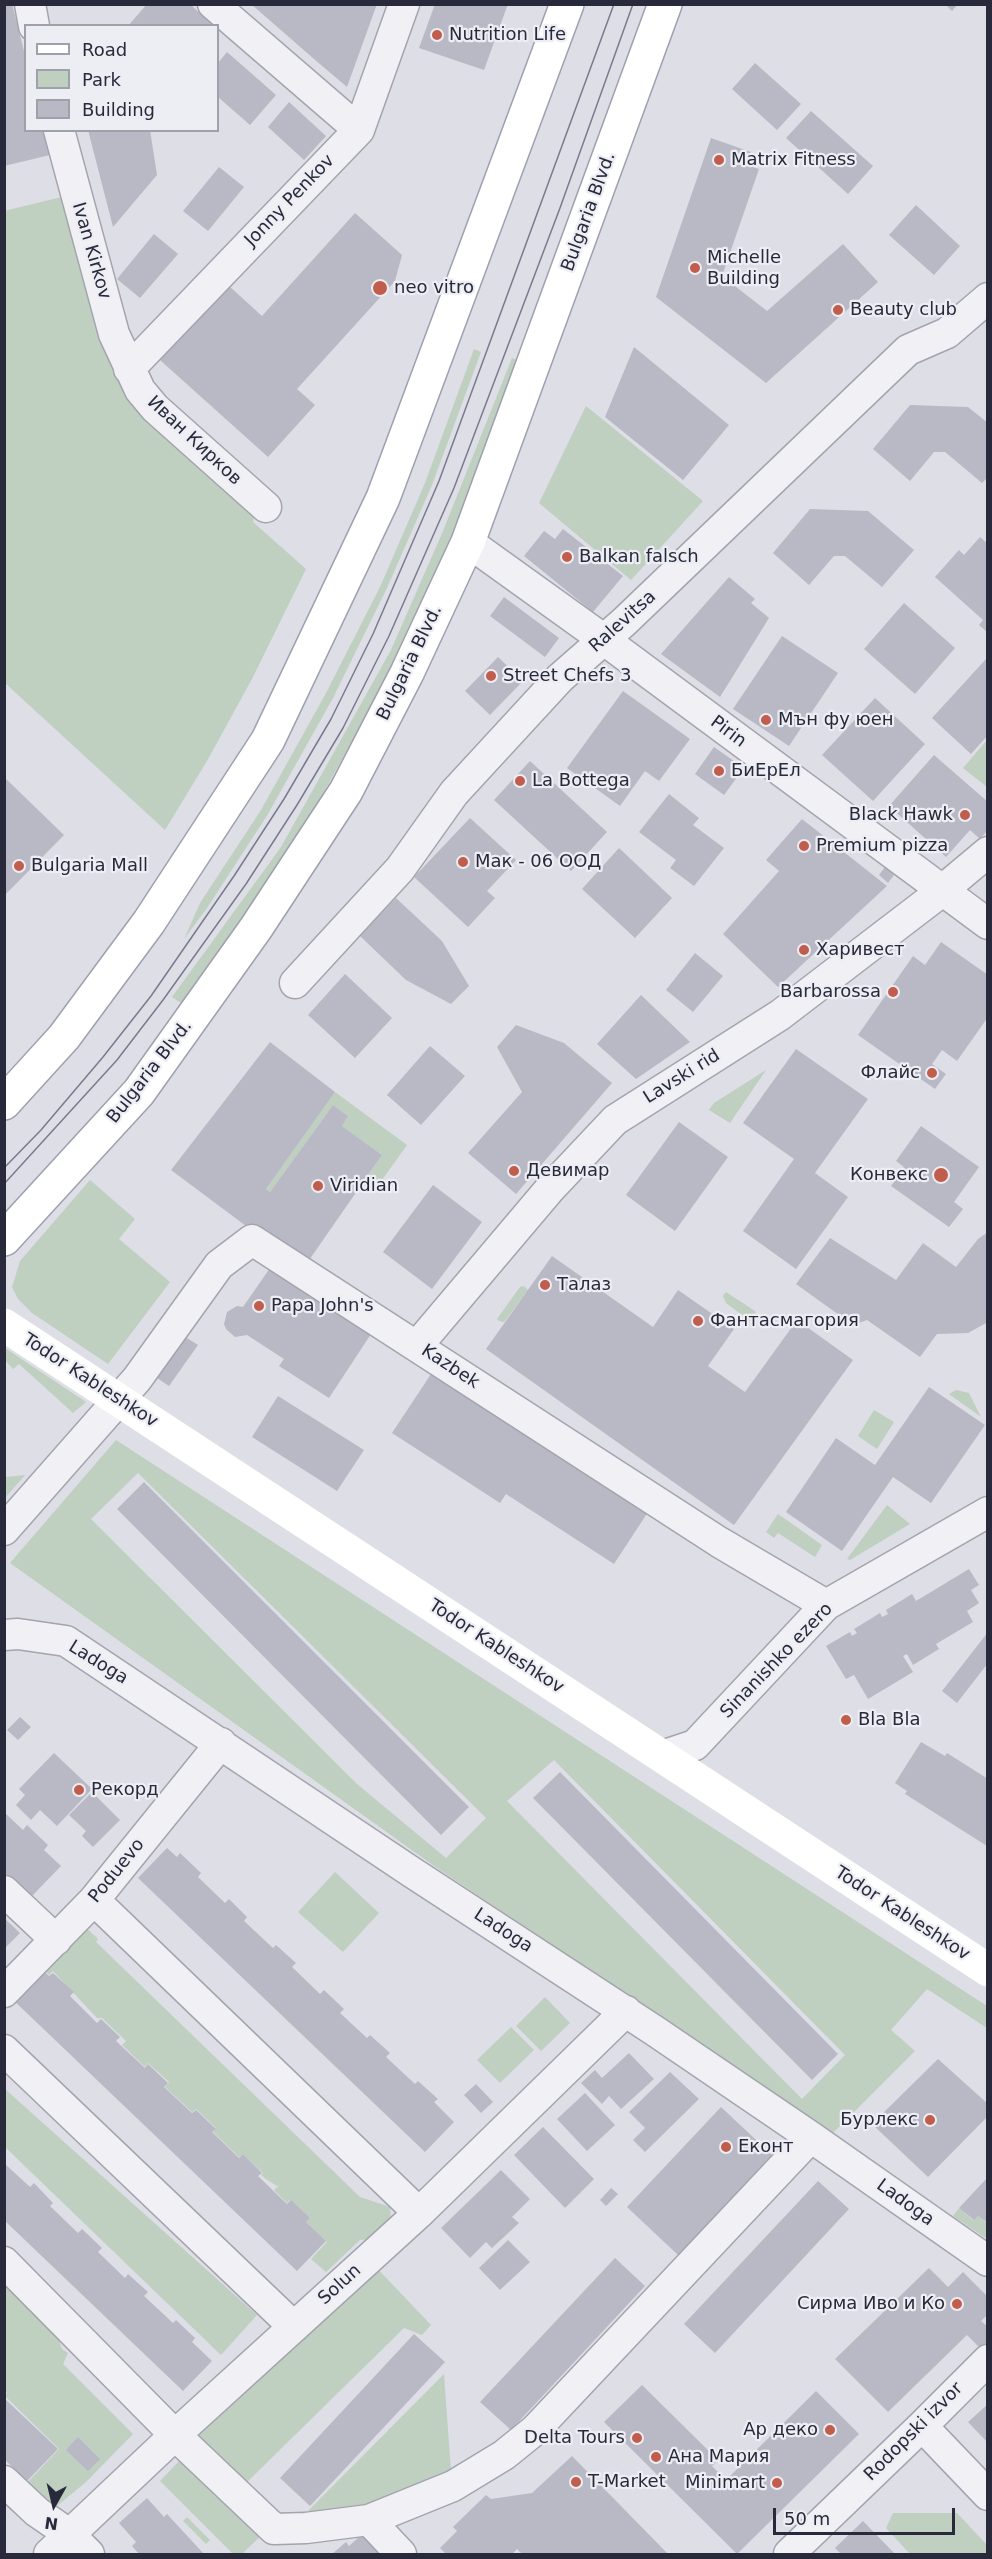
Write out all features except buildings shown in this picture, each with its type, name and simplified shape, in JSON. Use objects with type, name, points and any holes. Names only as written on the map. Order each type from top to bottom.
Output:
[{"type":"main road","points":[[4,1102],[64,1037],[149,922],[268,740],[383,498],[567,4]]},
{"type":"main road","name":"Bulgaria Blvd.","points":[[4,1239],[139,1092],[256,928],[346,791],[407,674],[468,542],[665,4]]},
{"type":"main road","name":"Todor Kableshkov","points":[[4,1325],[987,1970]]},
{"type":"street","points":[[30,4],[34,24]]},
{"type":"street","points":[[213,4],[359,130]]},
{"type":"street","name":"Jonny Penkov","points":[[129,369],[359,130],[404,4]]},
{"type":"street","name":"Ivan Kirkov","points":[[60,132],[114,334],[129,369]]},
{"type":"street","name":"Ralevitsa","points":[[295,984],[400,869],[454,793],[561,678],[624,622],[908,350],[947,333],[987,298]]},
{"type":"street","name":"Иван Кирков","points":[[129,369],[140,390],[155,408],[266,507]]},
{"type":"street","name":"Pirin","points":[[468,542],[603,639],[987,924]]},
{"type":"street","name":"Lavski rid","points":[[417,1346],[549,1190],[615,1120],[780,1015],[942,891],[987,852]]},
{"type":"street","name":"Kazbek","points":[[119,1400],[137,1380],[219,1265],[252,1240],[719,1542],[826,1605]]},
{"type":"street","points":[[4,1530],[119,1400]]},
{"type":"street","name":"Sinanishko ezero","points":[[662,1756],[695,1745],[826,1605],[987,1512]]},
{"type":"street","name":"Ladoga","points":[[4,1635],[18,1634],[66,1641],[410,1871],[626,2011],[987,2261]]},
{"type":"street","name":"Poduevo","points":[[4,1992],[94,1900],[221,1743]]},
{"type":"street","points":[[4,1891],[56,1940]]},
{"type":"street","points":[[94,1900],[419,2213]]},
{"type":"street","name":"Solun","points":[[59,2544],[419,2213],[626,2011]]},
{"type":"street","points":[[4,2050],[294,2327]]},
{"type":"street","points":[[4,2262],[175,2435],[273,2529],[306,2528],[369,2520],[453,2486],[504,2455],[535,2430],[811,2137]]},
{"type":"street","name":"Rodopski izvor","points":[[794,2553],[987,2360]]},
{"type":"street","points":[[922,2426],[987,2495]]},
{"type":"street","points":[[4,2481],[37,2512],[59,2544],[89,2554]]},
{"type":"street","points":[[369,2520],[401,2554]]},
{"type":"green space","points":[[70,195],[112,356],[257,507],[253,522],[306,569],[253,677],[207,761],[165,830],[5,683],[4,211]]},
{"type":"green space","points":[[474,349],[481,352],[432,485],[387,588],[333,698],[268,814],[184,939],[200,903],[261,810],[325,695],[380,587],[425,483]]},
{"type":"green space","points":[[512,358],[519,361],[453,537],[400,655],[291,851],[184,1005],[172,997],[281,847],[391,650],[443,531]]},
{"type":"green space","points":[[586,406],[703,501],[631,580],[539,503]]},
{"type":"green space","points":[[987,740],[987,787],[963,768]]},
{"type":"green space","points":[[766,1070],[730,1123],[709,1110],[714,1103]]},
{"type":"green space","points":[[335,1092],[407,1145],[374,1191],[363,1183],[382,1155],[342,1126],[348,1116],[333,1105],[270,1192],[266,1189]]},
{"type":"green space","points":[[90,1180],[135,1219],[119,1239],[170,1282],[108,1364],[32,1313],[18,1299],[12,1287],[20,1261]]},
{"type":"green space","points":[[524,1286],[528,1290],[504,1322],[499,1321],[497,1319],[520,1287]]},
{"type":"green space","points":[[726,1292],[755,1311],[756,1317],[750,1321],[726,1303],[723,1296]]},
{"type":"green space","points":[[5,1348],[86,1402],[73,1413],[19,1364],[13,1369],[5,1360]]},
{"type":"green space","points":[[956,1390],[969,1393],[981,1417],[949,1394]]},
{"type":"green space","points":[[874,1410],[894,1422],[877,1449],[858,1436]]},
{"type":"green space","points":[[116,1440],[987,2006],[987,2028],[927,1989],[891,2030],[915,2051],[833,2133],[437,1868],[10,1563]],"holes":[[[138,1473],[486,1818],[446,1858],[357,1784],[91,1519]],[[554,1760],[845,2055],[802,2099],[507,1801]]]},
{"type":"green space","points":[[25,1475],[5,1498],[5,1477]]},
{"type":"green space","points":[[887,1505],[910,1524],[850,1560],[847,1559]]},
{"type":"green space","points":[[778,1514],[822,1545],[815,1557],[778,1533],[774,1538],[766,1532]]},
{"type":"green space","points":[[335,1872],[379,1913],[343,1952],[298,1912]]},
{"type":"green space","points":[[77,1919],[98,1939],[96,1942],[360,2197],[390,2207],[391,2221],[374,2239],[360,2240],[326,2272],[311,2259],[327,2242],[306,2222],[310,2218],[290,2200],[287,2203],[274,2190],[280,2185],[277,2186],[261,2175],[263,2173],[243,2154],[239,2157],[213,2132],[216,2128],[196,2109],[192,2112],[165,2087],[169,2082],[148,2063],[145,2067],[122,2045],[126,2041],[102,2018],[97,2018],[53,1971],[49,1975],[40,1966]]},
{"type":"green space","points":[[545,1997],[570,2023],[541,2051],[516,2026]]},
{"type":"green space","points":[[511,2027],[534,2050],[500,2083],[477,2060]]},
{"type":"green space","points":[[5,2089],[257,2315],[221,2355],[5,2147]]},
{"type":"green space","points":[[959,2208],[973,2220],[978,2216],[987,2223],[987,2239],[953,2216]]},
{"type":"green space","points":[[4,2263],[55,2328],[62,2349],[68,2353],[63,2364],[133,2434],[86,2482],[51,2511],[22,2488],[59,2449],[5,2396],[7,2393],[4,2390]]},
{"type":"green space","points":[[373,2264],[431,2325],[422,2335],[404,2328],[241,2488],[186,2433]]},
{"type":"green space","points":[[444,2374],[452,2485],[379,2515],[303,2516]]},
{"type":"green space","points":[[180,2460],[270,2527],[242,2554],[233,2554],[160,2481]]},
{"type":"green space","points":[[893,2513],[957,2513],[987,2545],[987,2554],[910,2554],[886,2528]]},
{"type":"green space","points":[[187,2517],[210,2540],[206,2544],[183,2521]]},
{"type":"tram line","points":[[4,1168],[41,1130],[151,996],[234,876],[284,799],[331,719],[373,634],[439,481],[614,4]]},
{"type":"tram line","points":[[4,1184],[117,1060],[163,1000],[246,884],[343,728],[389,636],[454,488],[560,208],[633,4]]},
{"type":"place","name":"Nutrition Life","points":[[437,35]]},
{"type":"place","name":"Matrix Fitness","points":[[719,160]]},
{"type":"place","name":"Michelle Building","points":[[695,268]]},
{"type":"place","name":"neo vitro","points":[[380,288]]},
{"type":"place","name":"Beauty club","points":[[838,310]]},
{"type":"place","name":"Balkan falsch","points":[[567,557]]},
{"type":"place","name":"Street Chefs 3","points":[[491,676]]},
{"type":"place","name":"Мън фу юен","points":[[766,720]]},
{"type":"place","name":"БиЕрЕл","points":[[719,771]]},
{"type":"place","name":"La Bottega","points":[[520,781]]},
{"type":"place","name":"Black Hawk","points":[[965,815]]},
{"type":"place","name":"Premium pizza","points":[[804,846]]},
{"type":"place","name":"Мак - 06 ООД","points":[[463,862]]},
{"type":"place","name":"Bulgaria Mall","points":[[19,866]]},
{"type":"place","name":"Харивест","points":[[804,950]]},
{"type":"place","name":"Barbarossa","points":[[893,992]]},
{"type":"place","name":"Флайс","points":[[932,1073]]},
{"type":"place","name":"Девимар","points":[[514,1171]]},
{"type":"place","name":"Конвекс","points":[[941,1175]]},
{"type":"place","name":"Viridian","points":[[318,1186]]},
{"type":"place","name":"Талаз","points":[[545,1285]]},
{"type":"place","name":"Papa John's","points":[[259,1306]]},
{"type":"place","name":"Фантасмагория","points":[[698,1321]]},
{"type":"place","name":"Bla Bla","points":[[846,1720]]},
{"type":"place","name":"Рекорд","points":[[79,1790]]},
{"type":"place","name":"Бурлекс","points":[[930,2120]]},
{"type":"place","name":"Еконт","points":[[726,2147]]},
{"type":"place","name":"Сирма Иво и Ко","points":[[957,2304]]},
{"type":"place","name":"Ар деко","points":[[830,2430]]},
{"type":"place","name":"Delta Tours","points":[[637,2438]]},
{"type":"place","name":"Ана Мария","points":[[656,2457]]},
{"type":"place","name":"T-Market","points":[[576,2482]]},
{"type":"place","name":"Minimart","points":[[777,2483]]}]
